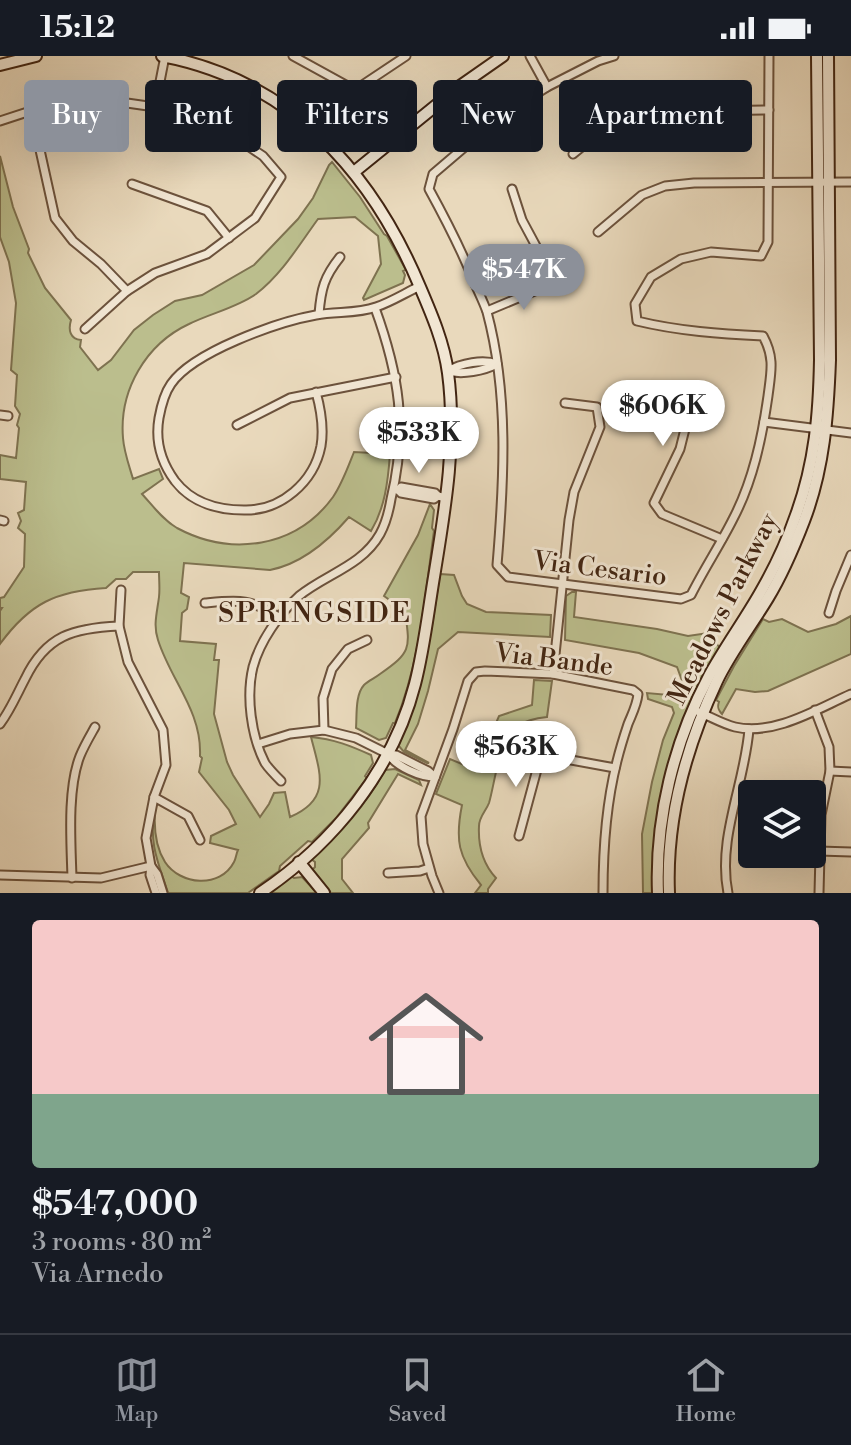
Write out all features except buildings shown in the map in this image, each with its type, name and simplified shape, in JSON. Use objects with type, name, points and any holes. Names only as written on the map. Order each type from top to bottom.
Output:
[{"type":"street","points":[[0,65],[36,56]]},
{"type":"street","points":[[160,80],[164,56],[209,69],[260,92],[302,120],[338,153],[354,172],[406,254],[436,326],[448,371],[452,413],[451,452],[415,685],[405,716],[388,754],[348,814],[299,862],[260,893]]},
{"type":"street","points":[[293,56],[355,90],[406,56]]},
{"type":"street","points":[[354,172],[460,86],[503,56]]},
{"type":"street","points":[[530,56],[547,87]]},
{"type":"street","points":[[448,371],[456,373],[490,368],[497,364],[487,311],[460,247],[429,189],[433,174],[501,116],[547,87],[614,56]]},
{"type":"street","points":[[686,396],[687,421],[680,449],[654,503],[662,514],[722,539],[744,494],[757,455],[764,422],[771,351],[763,336],[727,335],[637,321],[635,304],[651,277],[681,259],[711,252],[761,256],[768,242],[769,56]]},
{"type":"street","name":"Meadows Parkway","points":[[669,893],[671,838],[678,794],[698,712],[715,666],[778,558],[796,516],[822,429],[830,360],[817,56]]},
{"type":"street","name":"Meadows Parkway","points":[[823,182],[828,56]]},
{"type":"street","points":[[573,154],[597,136],[630,122],[686,111],[769,110]]},
{"type":"street","points":[[0,121],[24,113]]},
{"type":"street","points":[[40,152],[55,218],[73,241],[127,291]]},
{"type":"street","points":[[85,329],[127,291],[155,273],[207,254],[255,218],[281,177],[257,152]]},
{"type":"street","points":[[598,232],[642,195],[665,186],[686,183],[851,182]]},
{"type":"street","points":[[132,184],[207,211],[229,238]]},
{"type":"street","points":[[487,311],[549,285],[544,261],[522,220],[512,189]]},
{"type":"street","points":[[319,314],[321,290],[340,257]]},
{"type":"street","points":[[316,392],[321,409],[321,447],[314,467],[302,486],[283,501],[256,511],[223,510],[194,500],[175,481],[160,456],[157,430],[161,406],[171,384],[193,362],[285,321],[375,308],[420,286]]},
{"type":"street","points":[[281,781],[266,764],[250,712],[253,668],[266,637],[299,597],[369,551],[381,532],[396,490],[401,430],[396,377],[375,308]]},
{"type":"street","name":"Via Cesario","points":[[497,364],[503,420],[497,565],[508,577],[687,598],[722,539]]},
{"type":"street","points":[[237,425],[290,398],[396,377]]},
{"type":"street","points":[[553,674],[574,492],[600,427],[597,407],[565,403]]},
{"type":"street","points":[[764,422],[851,433]]},
{"type":"street","points":[[396,490],[401,487],[442,497]]},
{"type":"street","points":[[829,613],[851,557]]},
{"type":"street","points":[[121,590],[119,626],[128,662],[163,730],[166,765],[154,797],[146,838],[150,875],[156,893]]},
{"type":"street","points":[[205,603],[235,600],[262,606],[280,618]]},
{"type":"street","points":[[0,724],[45,647],[68,634],[94,627],[119,626]]},
{"type":"street","points":[[324,730],[323,698],[332,669],[348,649],[367,640]]},
{"type":"street","name":"Via Bande","points":[[435,777],[468,681],[476,672],[485,671],[553,674],[633,690],[638,694],[638,700],[627,725],[615,768]]},
{"type":"street","points":[[698,712],[731,726],[749,729],[778,725],[851,694]]},
{"type":"street","points":[[815,710],[829,747],[830,771],[826,791]]},
{"type":"street","name":"Meadows Parkway","points":[[658,893],[660,836],[667,792],[681,737],[698,712]]},
{"type":"street","points":[[72,878],[73,792],[79,757],[95,727]]},
{"type":"street","points":[[728,893],[729,836],[747,753],[749,729]]},
{"type":"street","points":[[258,744],[290,734],[324,730],[356,738],[425,777],[435,777],[421,816],[423,844],[439,893]]},
{"type":"street","points":[[519,836],[543,757],[615,768],[602,857],[603,893]]},
{"type":"street","points":[[830,771],[851,772]]},
{"type":"street","points":[[154,797],[188,816],[200,840]]},
{"type":"street","points":[[826,851],[851,852]]},
{"type":"street","points":[[299,862],[324,893]]},
{"type":"street","points":[[0,875],[101,878],[151,866]]},
{"type":"street","points":[[151,866],[163,893]]},
{"type":"street","points":[[388,873],[429,868]]},
{"type":"street","points":[[819,868],[819,893]]},
{"type":"green space","points":[[0,156],[28,253],[45,288],[71,320],[72,336],[81,340],[80,347],[98,370],[111,360],[134,330],[153,315],[175,301],[202,295],[254,265],[298,219],[332,162],[387,236],[406,270],[403,271],[403,283],[364,300],[381,264],[378,236],[355,217],[318,219],[282,268],[256,294],[189,324],[160,344],[138,370],[126,403],[123,438],[133,479],[159,469],[163,479],[142,494],[177,528],[219,543],[261,542],[282,537],[318,514],[333,497],[354,452],[390,454],[383,504],[371,531],[349,517],[314,550],[270,570],[184,563],[181,593],[189,597],[187,609],[182,613],[180,641],[216,644],[214,660],[219,660],[214,714],[227,762],[260,817],[274,793],[285,792],[290,817],[312,802],[320,784],[311,737],[335,741],[371,755],[373,763],[365,776],[367,778],[336,818],[312,842],[308,841],[280,866],[279,871],[248,893],[168,893],[158,863],[153,833],[155,812],[155,831],[160,851],[165,862],[180,876],[200,881],[219,877],[228,871],[238,850],[210,843],[211,836],[236,824],[229,810],[199,772],[202,758],[196,725],[158,640],[159,572],[133,572],[126,579],[116,579],[106,588],[58,596],[22,618],[0,644],[0,598],[4,597],[24,567],[25,534],[18,528],[21,521],[18,513],[24,510],[26,482],[0,479],[0,455],[16,458],[20,414],[15,406],[17,375],[11,370],[16,303],[9,262],[0,237]]},
{"type":"green space","points":[[430,504],[434,510],[434,531],[416,653],[395,723],[386,738],[379,740],[356,728],[358,700],[364,685],[398,660],[406,648],[408,633],[405,611],[384,596],[418,535]]},
{"type":"green space","points":[[440,574],[454,575],[467,604],[486,612],[551,615],[550,637],[458,632],[438,649],[418,724],[405,750],[427,763],[404,752],[398,745],[420,682]]},
{"type":"green space","points":[[576,592],[574,617],[688,636],[708,633],[720,648],[704,677],[657,824],[653,893],[643,893],[642,834],[663,740],[674,713],[672,707],[648,699],[647,693],[680,696],[684,686],[677,667],[639,653],[565,640],[566,596]]},
{"type":"green space","points":[[851,616],[851,654],[768,691],[736,689],[722,714],[716,700],[763,619],[769,622],[782,619],[808,632]]},
{"type":"green space","points":[[534,680],[552,681],[547,717],[517,726],[506,740],[489,803],[479,826],[482,854],[496,878],[488,893],[475,893],[481,885],[467,866],[460,848],[462,805],[436,794],[450,759],[476,770],[499,716],[532,705]]},
{"type":"green space","points":[[395,769],[419,780],[421,785],[398,774],[368,823],[369,828],[342,859],[342,879],[353,893],[331,893],[311,871],[315,862],[311,859],[352,818],[385,770]]},
{"type":"green space","points":[[291,876],[302,877],[317,893],[270,893]]},
{"type":"district","name":"SPRINGSIDE","points":[[315,613]]}]
